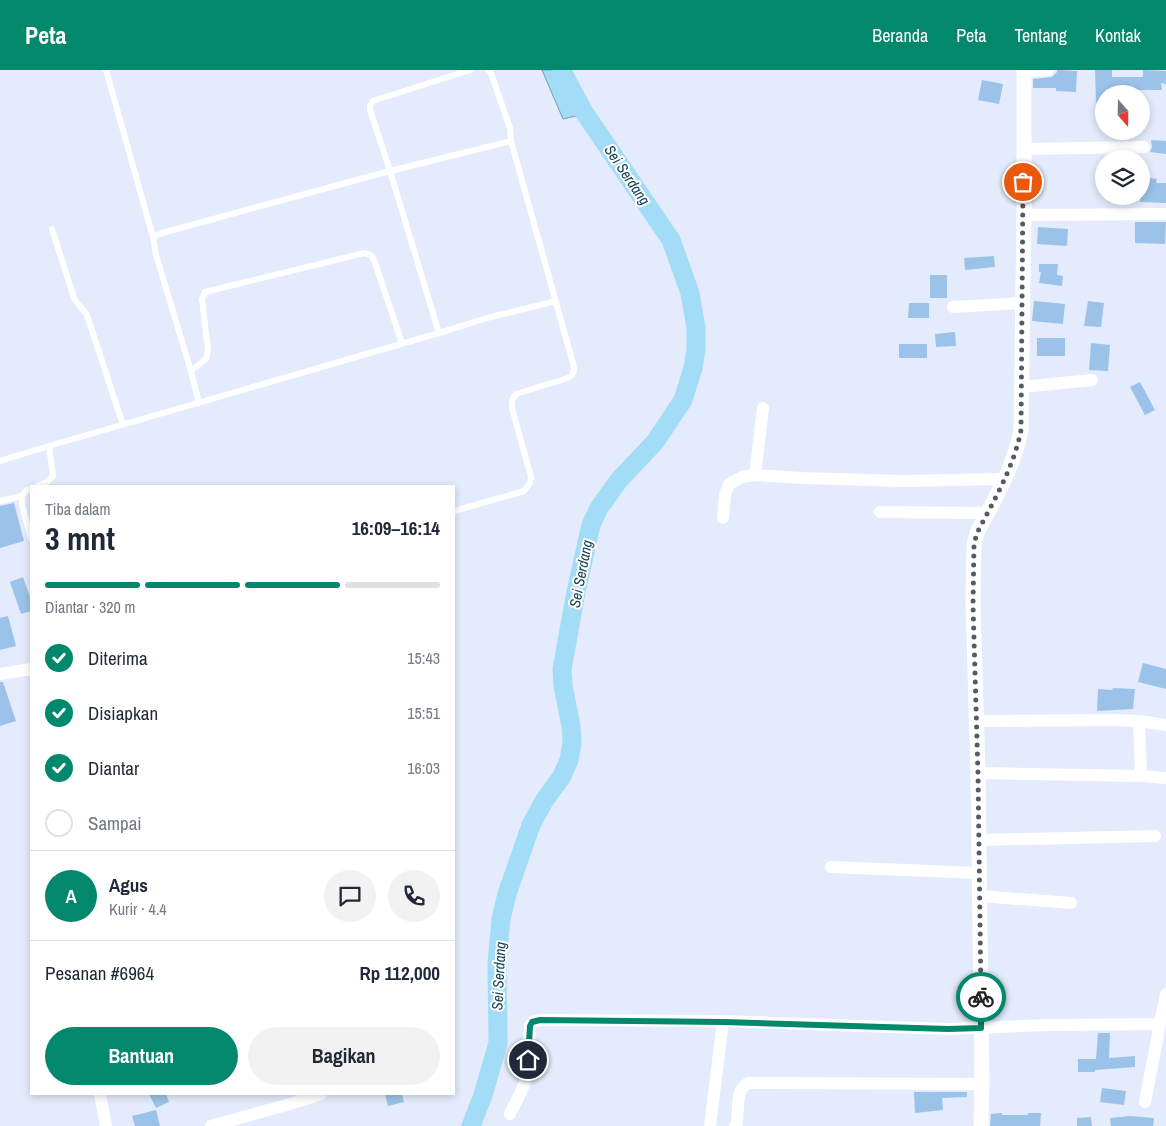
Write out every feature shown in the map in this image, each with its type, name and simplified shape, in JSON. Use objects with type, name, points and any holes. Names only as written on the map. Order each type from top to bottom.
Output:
[{"type":"street","points":[[981,1126],[980,896],[973,605],[974,544],[977,533],[1018,448],[1021,430],[1024,70],[1048,70]]},
{"type":"street","points":[[1023,149],[1144,147]]},
{"type":"street","points":[[1024,215],[1166,214]]},
{"type":"street","points":[[953,307],[1022,303]]},
{"type":"street","points":[[1022,387],[1092,380]]},
{"type":"street","points":[[755,475],[763,408]]},
{"type":"street","points":[[723,518],[725,495],[729,484],[742,477],[755,475],[892,480],[1004,479]]},
{"type":"street","points":[[880,512],[987,513]]},
{"type":"street","points":[[0,674],[30,671]]},
{"type":"street","points":[[976,721],[1113,720],[1166,725]]},
{"type":"street","points":[[1139,722],[1141,776]]},
{"type":"street","points":[[978,774],[1166,778]]},
{"type":"street","points":[[979,840],[1155,836]]},
{"type":"street","points":[[831,867],[979,873]]},
{"type":"street","points":[[980,896],[1071,903]]},
{"type":"street","points":[[1145,1102],[1166,994]]},
{"type":"street","points":[[510,1114],[517,1097],[526,1083],[530,1026],[532,1022],[540,1020],[723,1022],[948,1029],[1047,1025],[1160,1024]]},
{"type":"street","points":[[714,1126],[723,1022]]},
{"type":"street","points":[[735,1126],[737,1123],[739,1092],[748,1083],[982,1084]]},
{"type":"street","points":[[100,1095],[106,1126]]},
{"type":"street","points":[[211,1126],[318,1095]]},
{"type":"lane","points":[[106,70],[153,237],[156,255],[199,403]]},
{"type":"lane","points":[[439,333],[370,110],[373,101],[470,70]]},
{"type":"lane","points":[[455,511],[524,491],[530,484],[531,477],[512,408],[512,400],[516,394],[568,378],[574,372],[511,141],[510,128],[491,73],[488,70]]},
{"type":"lane","points":[[153,237],[172,230],[390,171],[511,141]]},
{"type":"lane","points":[[52,229],[74,298],[87,315],[123,424]]},
{"type":"lane","points":[[191,371],[206,358],[208,350],[202,299],[204,292],[364,253],[370,255],[374,260],[402,343]]},
{"type":"lane","points":[[0,461],[487,318],[556,301]]},
{"type":"lane","points":[[40,485],[47,482],[53,476],[49,446]]},
{"type":"lane","points":[[0,501],[22,496],[30,489]]},
{"type":"lane","points":[[22,496],[22,505],[30,535]]},
{"type":"water","points":[[542,70],[571,70],[593,112],[563,119]]},
{"type":"building","points":[[1057,70],[1077,71],[1076,92],[1056,91],[1056,88],[1033,88],[1033,79],[1052,77]]},
{"type":"building","points":[[1095,70],[1112,70],[1112,77],[1143,77],[1143,70],[1166,71],[1166,84],[1161,83],[1162,90],[1150,90],[1150,85],[1095,85]]},
{"type":"building","points":[[982,80],[1003,84],[999,104],[978,100]]},
{"type":"building","points":[[1151,140],[1166,141],[1166,154],[1150,152],[1152,147]]},
{"type":"building","points":[[1150,178],[1157,179],[1156,183],[1166,183],[1166,203],[1150,202]]},
{"type":"building","points":[[1135,222],[1166,222],[1165,244],[1135,243]]},
{"type":"building","points":[[1038,227],[1068,229],[1067,246],[1037,244]]},
{"type":"building","points":[[994,256],[995,267],[965,270],[964,258]]},
{"type":"building","points":[[1039,264],[1058,264],[1057,275],[1063,276],[1062,286],[1039,283],[1041,272],[1039,272]]},
{"type":"building","points":[[930,275],[947,275],[947,298],[930,298]]},
{"type":"building","points":[[1034,301],[1065,304],[1063,324],[1032,321]]},
{"type":"building","points":[[1088,301],[1104,303],[1101,327],[1084,326]]},
{"type":"building","points":[[909,303],[929,303],[929,318],[908,318]]},
{"type":"building","points":[[955,332],[956,346],[936,347],[935,334]]},
{"type":"building","points":[[1037,338],[1065,338],[1065,356],[1037,356]]},
{"type":"building","points":[[1091,343],[1110,345],[1108,371],[1089,370]]},
{"type":"building","points":[[899,344],[927,344],[927,358],[899,358]]},
{"type":"building","points":[[1140,382],[1155,410],[1145,415],[1130,387]]},
{"type":"building","points":[[14,503],[24,541],[0,548],[0,506]]},
{"type":"building","points":[[23,577],[30,597],[30,611],[21,614],[10,582]]},
{"type":"building","points":[[8,616],[16,646],[0,650],[0,618]]},
{"type":"building","points":[[1143,663],[1166,669],[1166,689],[1138,682]]},
{"type":"building","points":[[0,682],[3,682],[16,721],[0,726]]},
{"type":"building","points":[[1113,688],[1135,689],[1133,709],[1097,711],[1098,689],[1112,690]]},
{"type":"building","points":[[1098,1033],[1110,1033],[1109,1058],[1135,1056],[1135,1067],[1078,1072],[1078,1059],[1096,1059]]},
{"type":"building","points":[[1102,1088],[1126,1091],[1124,1105],[1100,1102]]},
{"type":"building","points":[[914,1092],[967,1092],[967,1097],[942,1098],[943,1110],[915,1113]]},
{"type":"building","points":[[150,1095],[166,1095],[169,1102],[156,1108]]},
{"type":"building","points":[[385,1095],[402,1095],[404,1102],[388,1106]]},
{"type":"building","points":[[156,1110],[160,1126],[135,1126],[132,1116]]},
{"type":"building","points":[[1002,1113],[1002,1115],[1028,1115],[1028,1113],[1041,1113],[1040,1126],[990,1126],[991,1114]]},
{"type":"building","points":[[1130,1116],[1154,1118],[1153,1126],[1111,1126],[1110,1118]]},
{"type":"building","points":[[1091,1117],[1092,1126],[1077,1126],[1077,1118]]},
{"type":"waterway","name":"Sei Serdang","points":[[471,1126],[483,1095],[498,1043],[497,963],[501,919],[507,894],[531,825],[544,801],[562,776],[569,760],[572,743],[571,726],[563,686],[562,669],[591,525],[599,508],[619,480],[655,442],[683,400],[693,368],[696,350],[696,328],[690,293],[671,240],[584,112],[561,70]]},
{"type":"way so far","points":[[981,997],[978,774],[973,605],[974,544],[977,533],[1018,448],[1021,430],[1023,182]]},
{"type":"route","points":[[528,1060],[530,1026],[532,1022],[540,1020],[723,1022],[948,1029],[981,1028],[981,997]]}]
